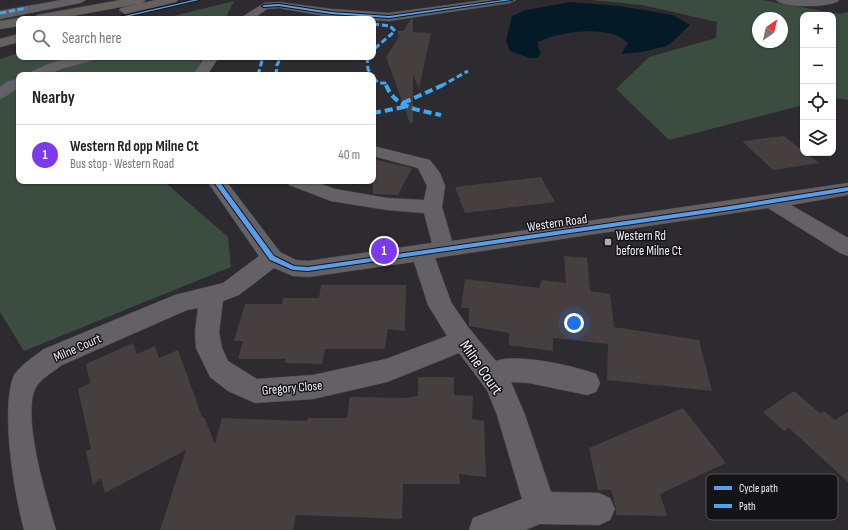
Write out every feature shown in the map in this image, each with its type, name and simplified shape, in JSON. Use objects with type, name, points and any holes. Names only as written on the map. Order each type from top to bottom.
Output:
[{"type":"main road","points":[[50,16],[100,4],[140,0]]},
{"type":"main road","points":[[98,16],[172,0]]},
{"type":"main road","points":[[0,26],[16,23]]},
{"type":"main road","points":[[0,37],[16,34]]},
{"type":"main road","points":[[0,43],[16,39]]},
{"type":"street","points":[[0,15],[57,2],[80,0]]},
{"type":"street","points":[[317,10],[332,0]]},
{"type":"street","points":[[248,16],[263,2],[279,2],[317,10],[389,17],[510,0]]},
{"type":"street","points":[[782,0],[804,3],[833,0]]},
{"type":"street","points":[[42,72],[56,66],[78,60]]},
{"type":"street","points":[[202,72],[210,60]]},
{"type":"street","points":[[0,94],[10,85],[16,83]]},
{"type":"street","points":[[304,184],[331,195],[387,204],[432,207],[436,186],[431,173],[424,164],[376,151]]},
{"type":"street","points":[[218,184],[272,258]]},
{"type":"street","name":"Western Road","points":[[272,258],[293,268],[308,269],[730,208],[848,189]]},
{"type":"street","points":[[770,201],[848,248]]},
{"type":"street","name":"Milne Court","points":[[432,207],[433,251],[440,305],[464,340],[498,383],[511,416],[540,508]]},
{"type":"street","name":"Milne Court","points":[[40,530],[24,474],[17,408],[23,384],[35,370],[53,357],[183,302],[212,296],[231,288],[272,258]]},
{"type":"street","name":"Gregory Close","points":[[212,296],[207,332],[209,348],[212,355],[219,369],[237,382],[255,391],[313,387],[387,370],[464,340]]},
{"type":"street","points":[[492,376],[503,370],[529,371],[587,383]]},
{"type":"street","points":[[485,530],[540,508],[599,509]]},
{"type":"green space","points":[[592,0],[762,0],[829,12],[800,12],[800,106],[669,140],[616,89],[649,57],[716,38],[717,22],[642,5]]},
{"type":"green space","points":[[234,1],[226,16],[173,16]]},
{"type":"green space","points":[[848,12],[848,100],[836,98],[836,13]]},
{"type":"green space","points":[[16,54],[16,60],[201,60],[195,72],[16,72],[16,184],[167,184],[228,237],[231,267],[24,351],[0,312],[0,59]]},
{"type":"water","points":[[570,2],[619,6],[673,15],[690,25],[670,44],[642,52],[621,54],[628,43],[620,37],[610,33],[598,31],[571,32],[547,38],[538,42],[538,47],[541,53],[537,58],[530,58],[510,51],[506,41],[512,16],[526,10]]},
{"type":"building","points":[[411,19],[413,19],[413,32],[431,33],[419,89],[413,74],[413,122],[410,123],[386,57],[399,37],[397,31],[403,31]]},
{"type":"building","points":[[784,136],[800,149],[800,156],[810,156],[819,163],[773,170],[742,141]]},
{"type":"building","points":[[376,160],[412,168],[398,195],[373,194],[373,184],[376,184]]},
{"type":"building","points":[[541,177],[555,202],[465,213],[455,187]]},
{"type":"building","points":[[564,256],[587,258],[590,291],[610,294],[614,327],[699,340],[712,391],[607,380],[608,344],[553,338],[553,351],[509,345],[509,333],[469,326],[469,308],[461,308],[465,279],[539,288],[542,280],[566,283]]},
{"type":"building","points":[[321,285],[406,285],[405,331],[388,329],[385,349],[325,349],[322,364],[285,363],[286,359],[238,359],[243,341],[234,341],[245,304],[282,304],[283,298],[319,298]]},
{"type":"building","points":[[133,343],[137,354],[155,346],[159,358],[178,350],[202,417],[204,417],[215,444],[222,418],[307,421],[308,418],[347,418],[350,397],[405,398],[418,396],[418,377],[454,377],[454,395],[473,396],[472,419],[484,421],[486,477],[459,474],[460,484],[403,484],[402,519],[296,515],[293,530],[160,530],[186,450],[105,493],[101,478],[93,485],[86,451],[91,449],[78,389],[90,383],[86,364]]},
{"type":"building","points":[[794,391],[821,414],[824,411],[835,420],[848,412],[848,482],[789,428],[784,431],[763,412]]},
{"type":"building","points":[[683,408],[726,463],[660,494],[667,516],[616,515],[616,508],[611,490],[598,490],[589,448]]},
{"type":"marked path","points":[[0,13],[27,8]]},
{"type":"marked path","points":[[376,24],[390,26],[395,31],[376,47]]},
{"type":"marked path","points":[[259,72],[262,60]]},
{"type":"marked path","points":[[276,72],[280,60]]},
{"type":"marked path","points":[[367,60],[370,72]]},
{"type":"marked path","points":[[376,112],[404,107],[403,103],[452,81],[468,71]]},
{"type":"marked path","points":[[376,80],[379,83],[385,83],[390,95],[404,106],[441,115]]},
{"type":"cycle path","points":[[126,16],[197,0]]},
{"type":"cycle path","points":[[376,16],[389,17],[510,0]]},
{"type":"cycle path","points":[[264,6],[279,5],[331,13],[374,16]]},
{"type":"cycle path","points":[[218,184],[272,258],[293,268],[308,269],[730,208],[848,189]]},
{"type":"place","name":"Western Rd before Milne Ct","points":[[608,242]]},
{"type":"place","name":"Western Rd opp Milne Ct","points":[[384,251]]}]
